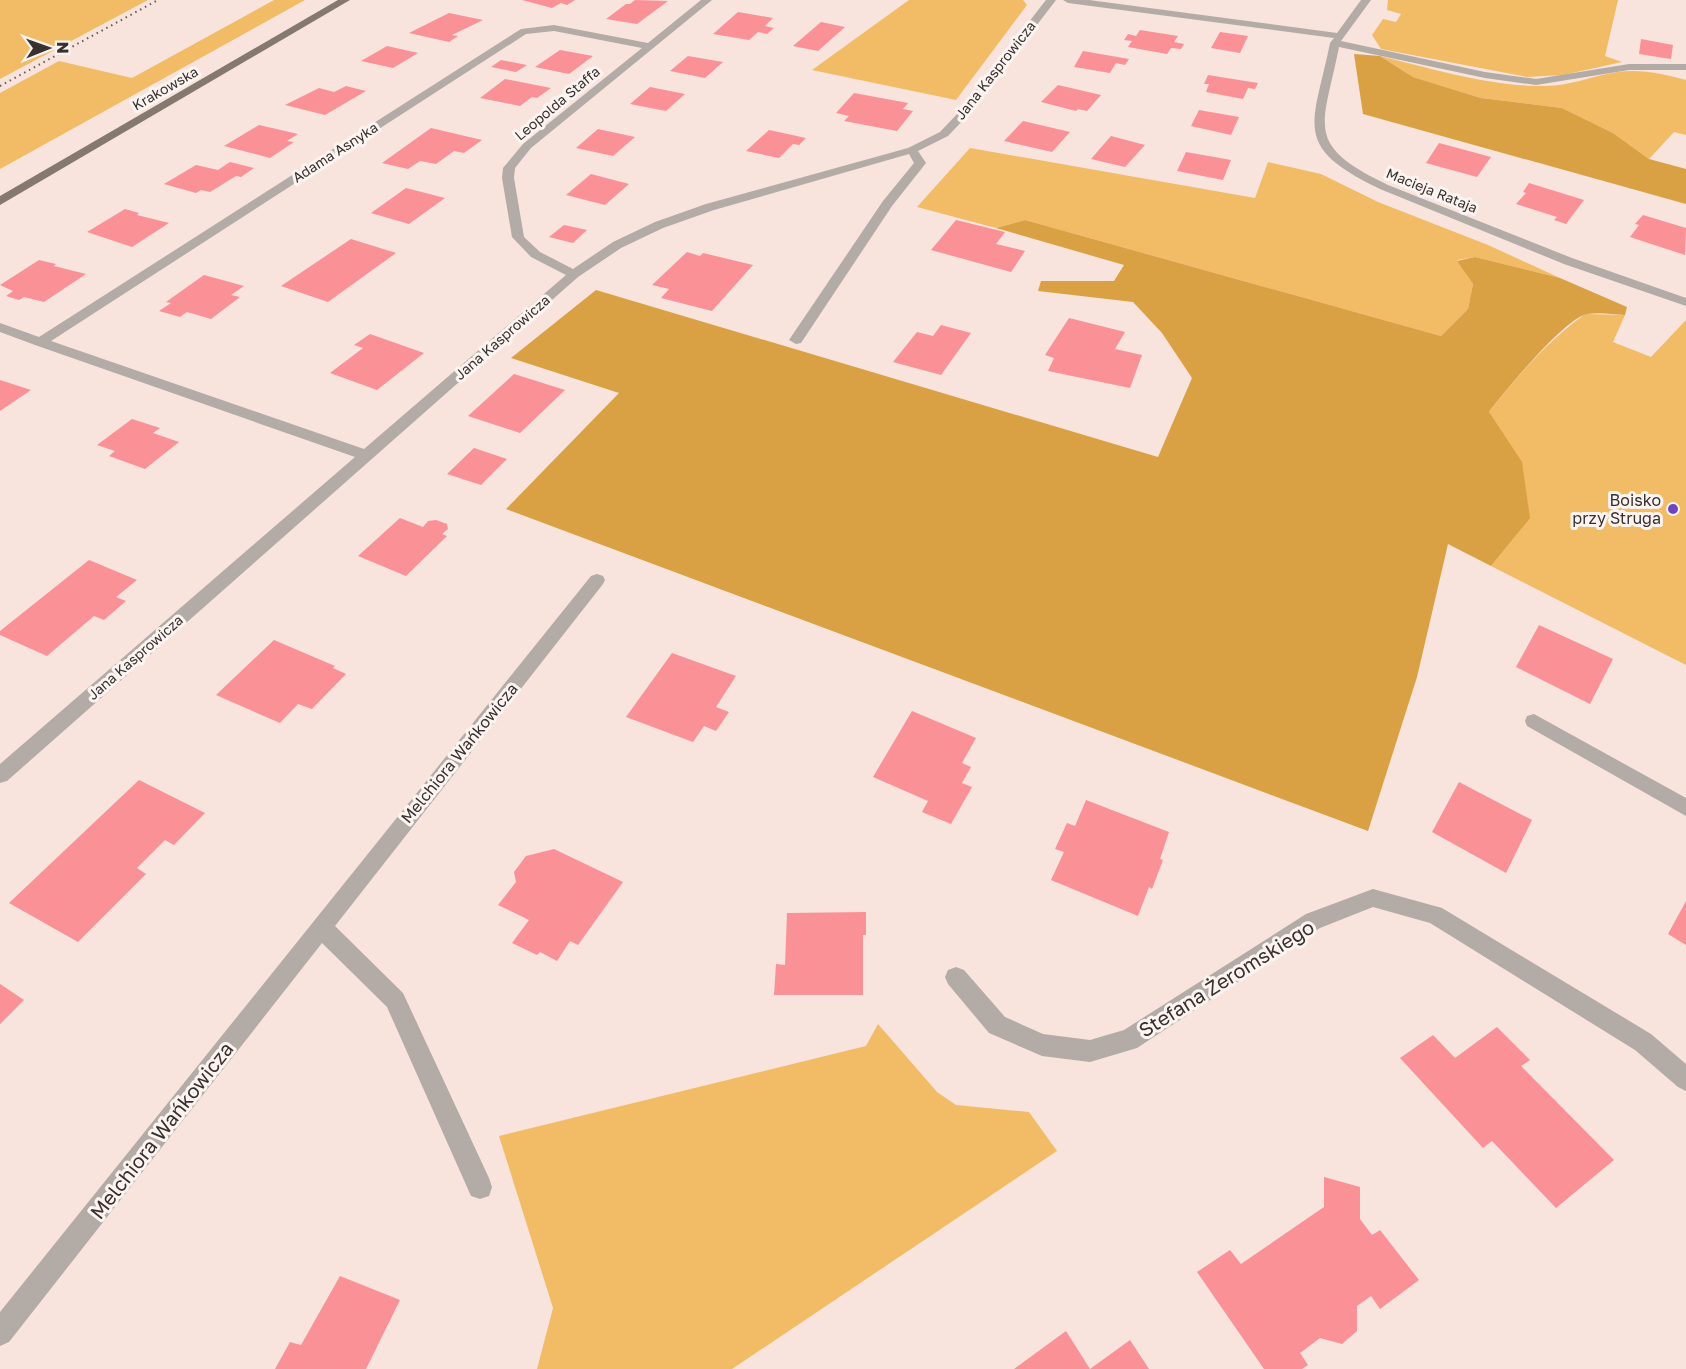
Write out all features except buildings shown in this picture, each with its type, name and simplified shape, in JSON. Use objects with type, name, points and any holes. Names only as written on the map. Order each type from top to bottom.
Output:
[{"type":"main road","name":"Krakowska","points":[[0,201],[345,0]]},
{"type":"street","name":"Leopolda Staffa","points":[[574,274],[535,256],[523,246],[516,228],[508,178],[509,168],[527,146],[707,0]]},
{"type":"street","name":"Jana Kasprowicza","points":[[0,775],[574,274],[617,245],[659,225],[721,204],[912,150],[944,134],[963,114],[1051,0]]},
{"type":"street","points":[[1068,0],[1337,39],[1485,75],[1536,82],[1629,66],[1686,67]]},
{"type":"street","name":"Macieja Rataja","points":[[1366,0],[1337,39],[1318,128],[1323,144],[1335,159],[1355,173],[1394,191],[1568,261],[1686,302]]},
{"type":"street","name":"Adama Asnyka","points":[[40,342],[514,36],[537,28],[554,28],[649,46]]},
{"type":"street","points":[[796,340],[887,204],[920,163],[912,150]]},
{"type":"street","points":[[0,327],[366,455]]},
{"type":"street","name":"Melchiora Wańkowicza","points":[[0,1333],[597,580]]},
{"type":"street","points":[[1534,721],[1686,808]]},
{"type":"street","name":"Stefana Żeromskiego","points":[[956,977],[997,1025],[1042,1045],[1090,1051],[1129,1040],[1313,921],[1373,898],[1435,915],[1643,1042],[1686,1079]]},
{"type":"street","points":[[321,927],[395,1000],[480,1187]]},
{"type":"shaded area","points":[[0,0],[148,0],[0,79]]},
{"type":"shaded area","points":[[274,0],[305,0],[0,169],[0,93],[59,61],[132,78]]},
{"type":"shaded area","points":[[909,0],[1023,0],[1027,5],[956,100],[812,70]]},
{"type":"shaded area","points":[[1388,0],[1618,0],[1605,56],[1622,62],[1563,75],[1527,77],[1381,49],[1372,35],[1383,19],[1396,22],[1401,14],[1387,10]]},
{"type":"shaded area","points":[[1354,54],[1380,56],[1413,77],[1481,98],[1562,108],[1613,133],[1649,159],[1686,169],[1686,204],[1363,114]]},
{"type":"shaded area","points":[[1380,56],[1462,76],[1525,86],[1555,86],[1627,71],[1686,80],[1686,135],[1674,132],[1649,159],[1613,133],[1562,108],[1481,98],[1413,77]]},
{"type":"shaded area","points":[[970,148],[1255,198],[1268,162],[1321,174],[1378,202],[1488,245],[1560,278],[1475,257],[1457,260],[1473,284],[1468,309],[1441,336],[1025,220],[996,228],[917,207]]},
{"type":"shaded area","points":[[1025,220],[1441,336],[1468,309],[1473,284],[1457,261],[1475,257],[1560,278],[1627,307],[1625,315],[1587,314],[1565,328],[1535,357],[1489,412],[1522,462],[1530,518],[1491,566],[1448,544],[1417,677],[1368,831],[506,509],[619,393],[511,358],[596,290],[1158,457],[1192,378],[1162,333],[1133,302],[1038,291],[1041,281],[1114,281],[1124,265],[996,228]]},
{"type":"shaded area","points":[[1585,314],[1625,315],[1613,342],[1651,357],[1686,320],[1686,665],[1491,566],[1516,535],[1489,412],[1534,360]]},
{"type":"shaded area","points":[[878,1024],[937,1092],[956,1105],[1029,1112],[1057,1151],[732,1369],[537,1369],[553,1308],[499,1136],[866,1046]]},
{"type":"railway","points":[[0,86],[158,0]]},
{"type":"place","name":"Boisko przy Struga","points":[[1673,509]]}]
